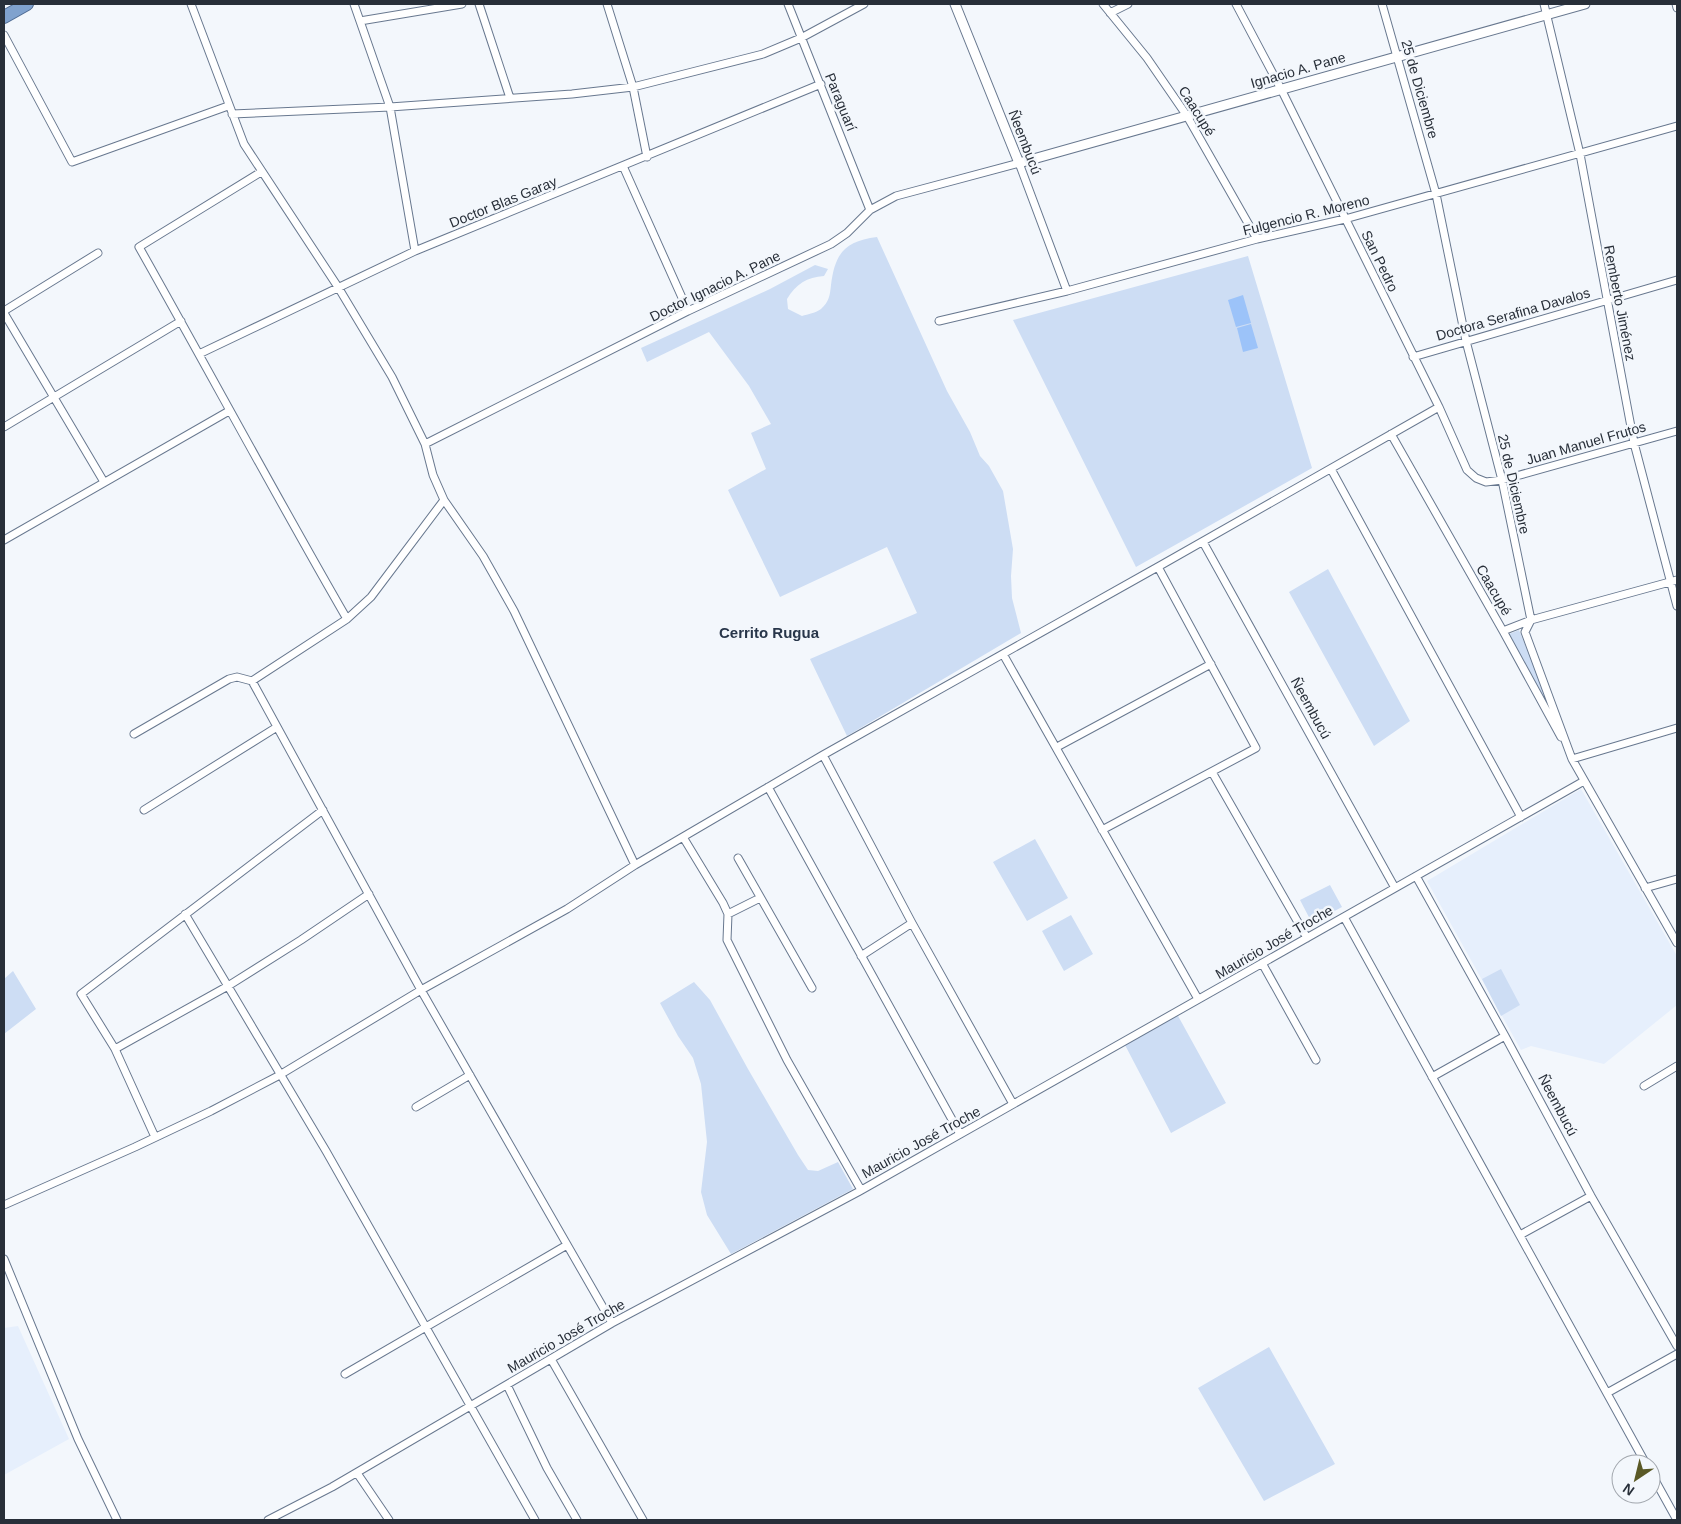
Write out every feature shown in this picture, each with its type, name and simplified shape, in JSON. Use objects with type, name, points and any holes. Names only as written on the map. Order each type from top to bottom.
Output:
[{"type":"highway","points":[[4,17],[27,4]]},
{"type":"street","points":[[190,4],[244,144],[338,287],[392,377],[425,444],[433,475],[444,500],[483,556],[514,610],[635,865]]},
{"type":"street","points":[[354,4],[390,107],[415,252]]},
{"type":"street","points":[[360,21],[462,4]]},
{"type":"street","points":[[479,4],[510,98]]},
{"type":"street","points":[[607,4],[633,87],[646,157]]},
{"type":"street","name":"Paraguarí","points":[[788,4],[870,210]]},
{"type":"street","points":[[232,114],[390,107],[572,94],[633,87],[763,54],[801,38],[864,4]]},
{"type":"street","name":"Ñeembucú","points":[[955,4],[1019,163],[1067,291]]},
{"type":"street","name":"Caacupé","points":[[1103,4],[1147,58],[1187,116],[1256,239]]},
{"type":"street","points":[[1110,13],[1128,4]]},
{"type":"street","name":"San Pedro","points":[[1236,4],[1281,89],[1439,407],[1467,470],[1476,478],[1486,482],[1502,480]]},
{"type":"street","name":"25 de Diciembre","points":[[1382,4],[1436,194],[1466,341],[1502,480],[1531,620],[1525,632],[1572,759],[1677,943]]},
{"type":"street","name":"Remberto Jiménez","points":[[1544,4],[1580,154],[1634,443],[1674,581],[1677,606]]},
{"type":"street","name":"Ignacio A. Pane","points":[[1019,163],[1586,4]]},
{"type":"street","points":[[1676,4],[1677,8]]},
{"type":"street","points":[[4,35],[72,162],[228,106]]},
{"type":"street","name":"Doctor Blas Garay","points":[[199,354],[415,252],[821,84]]},
{"type":"street","name":"Fulgencio R. Moreno","points":[[938,321],[1067,291],[1256,239],[1345,219],[1677,126]]},
{"type":"street","name":"Doctor Ignacio A. Pane","points":[[425,444],[688,311],[831,244],[847,233],[870,210],[896,196],[1019,163]]},
{"type":"street","points":[[624,166],[688,311]]},
{"type":"street","points":[[261,172],[139,247],[347,619]]},
{"type":"street","points":[[98,252],[4,312],[104,482]]},
{"type":"street","name":"Doctora Serafina Davalos","points":[[1413,357],[1677,280]]},
{"type":"street","points":[[4,427],[181,321]]},
{"type":"street","points":[[4,1205],[211,1111],[281,1074],[422,990],[567,909],[635,865],[823,755],[1439,407]]},
{"type":"street","points":[[4,540],[229,411]]},
{"type":"street","name":"Juan Manuel Frutos","points":[[1502,480],[1677,430]]},
{"type":"street","name":"Caacupé","points":[[1391,434],[1503,631],[1572,759]]},
{"type":"street","points":[[1331,469],[1521,817]]},
{"type":"street","points":[[134,734],[230,679],[238,678],[252,681],[347,619],[371,597],[444,500]]},
{"type":"street","name":"Ñeembucú","points":[[1203,542],[1395,888]]},
{"type":"street","points":[[1102,830],[1256,748],[1158,567]]},
{"type":"street","points":[[1503,631],[1531,620],[1674,581]]},
{"type":"street","points":[[1003,654],[1198,999]]},
{"type":"street","points":[[1056,747],[1211,664]]},
{"type":"street","points":[[252,681],[422,990],[612,1323]]},
{"type":"street","points":[[144,810],[277,727]]},
{"type":"street","points":[[1572,759],[1677,728]]},
{"type":"street","points":[[823,755],[912,923],[1013,1104]]},
{"type":"street","points":[[1212,772],[1306,938]]},
{"type":"street","name":"Mauricio José Troche","points":[[268,1520],[357,1473],[612,1323],[861,1190],[1584,781]]},
{"type":"street","points":[[768,787],[960,1134]]},
{"type":"street","points":[[155,1137],[116,1049],[82,994],[323,810]]},
{"type":"street","points":[[682,837],[723,903],[728,914],[727,940],[787,1060],[861,1190]]},
{"type":"street","points":[[738,858],[812,988]]},
{"type":"street","name":"Ñeembucú","points":[[1416,876],[1591,1196],[1677,1346]]},
{"type":"street","points":[[1645,888],[1677,879]]},
{"type":"street","points":[[116,1049],[228,986],[369,894]]},
{"type":"street","points":[[728,914],[760,898]]},
{"type":"street","points":[[186,914],[281,1074],[535,1520]]},
{"type":"street","points":[[1344,917],[1640,1454]]},
{"type":"street","points":[[861,956],[912,923]]},
{"type":"street","points":[[1262,964],[1316,1060]]},
{"type":"street","points":[[1432,1077],[1505,1036]]},
{"type":"street","points":[[1644,1086],[1677,1066]]},
{"type":"street","points":[[416,1107],[470,1075]]},
{"type":"street","points":[[1520,1235],[1591,1196]]},
{"type":"street","points":[[345,1374],[567,1245]]},
{"type":"street","points":[[4,1259],[78,1439],[117,1520]]},
{"type":"street","points":[[1606,1392],[1677,1354]]},
{"type":"street","points":[[551,1359],[643,1520]]},
{"type":"street","points":[[507,1385],[547,1468],[577,1520]]},
{"type":"street","points":[[357,1473],[389,1520]]},
{"type":"street","points":[[1661,1491],[1677,1520]]},
{"type":"shaded area","points":[[877,237],[947,391],[970,432],[980,456],[989,466],[1003,491],[1013,549],[1012,598],[1021,633],[847,736],[810,659],[917,613],[887,547],[780,597],[728,490],[766,469],[751,433],[771,424],[749,386],[709,332],[647,362],[641,348],[770,289],[815,265],[828,269],[824,276],[802,282],[787,299],[788,309],[802,316],[817,312],[824,306],[830,295],[835,265],[844,250],[857,242]]},
{"type":"shaded area","points":[[1248,256],[1312,468],[1136,567],[1013,320]]},
{"type":"shaded area","points":[[1328,569],[1410,721],[1374,746],[1289,592]]},
{"type":"shaded area","points":[[1519,630],[1555,717],[1509,634]]},
{"type":"shaded area","points":[[1581,789],[1677,956],[1677,1005],[1604,1064],[1531,1046],[1521,1050],[1427,881]]},
{"type":"shaded area","points":[[1035,839],[1068,898],[1027,921],[993,862]]},
{"type":"shaded area","points":[[1330,885],[1342,907],[1312,923],[1300,900]]},
{"type":"shaded area","points":[[1071,915],[1093,954],[1064,971],[1042,931]]},
{"type":"shaded area","points":[[1501,969],[1520,1005],[1501,1016],[1482,979]]},
{"type":"shaded area","points":[[13,971],[36,1009],[4,1034],[4,979]]},
{"type":"shaded area","points":[[694,982],[710,1000],[748,1069],[808,1170],[818,1171],[838,1162],[853,1189],[731,1254],[707,1215],[701,1192],[707,1142],[701,1084],[693,1058],[678,1036],[660,1003]]},
{"type":"shaded area","points":[[1177,1014],[1226,1103],[1171,1133],[1125,1045]]},
{"type":"shaded area","points":[[18,1326],[69,1439],[4,1475],[4,1328]]},
{"type":"shaded area","points":[[1269,1347],[1335,1464],[1264,1501],[1198,1388]]},
{"type":"water","points":[[1243,295],[1251,323],[1236,327],[1228,300]]},
{"type":"water","points":[[1251,324],[1258,348],[1243,352],[1237,328]]},
{"type":"district","name":"Cerrito Rugua","points":[[769,633]]}]
